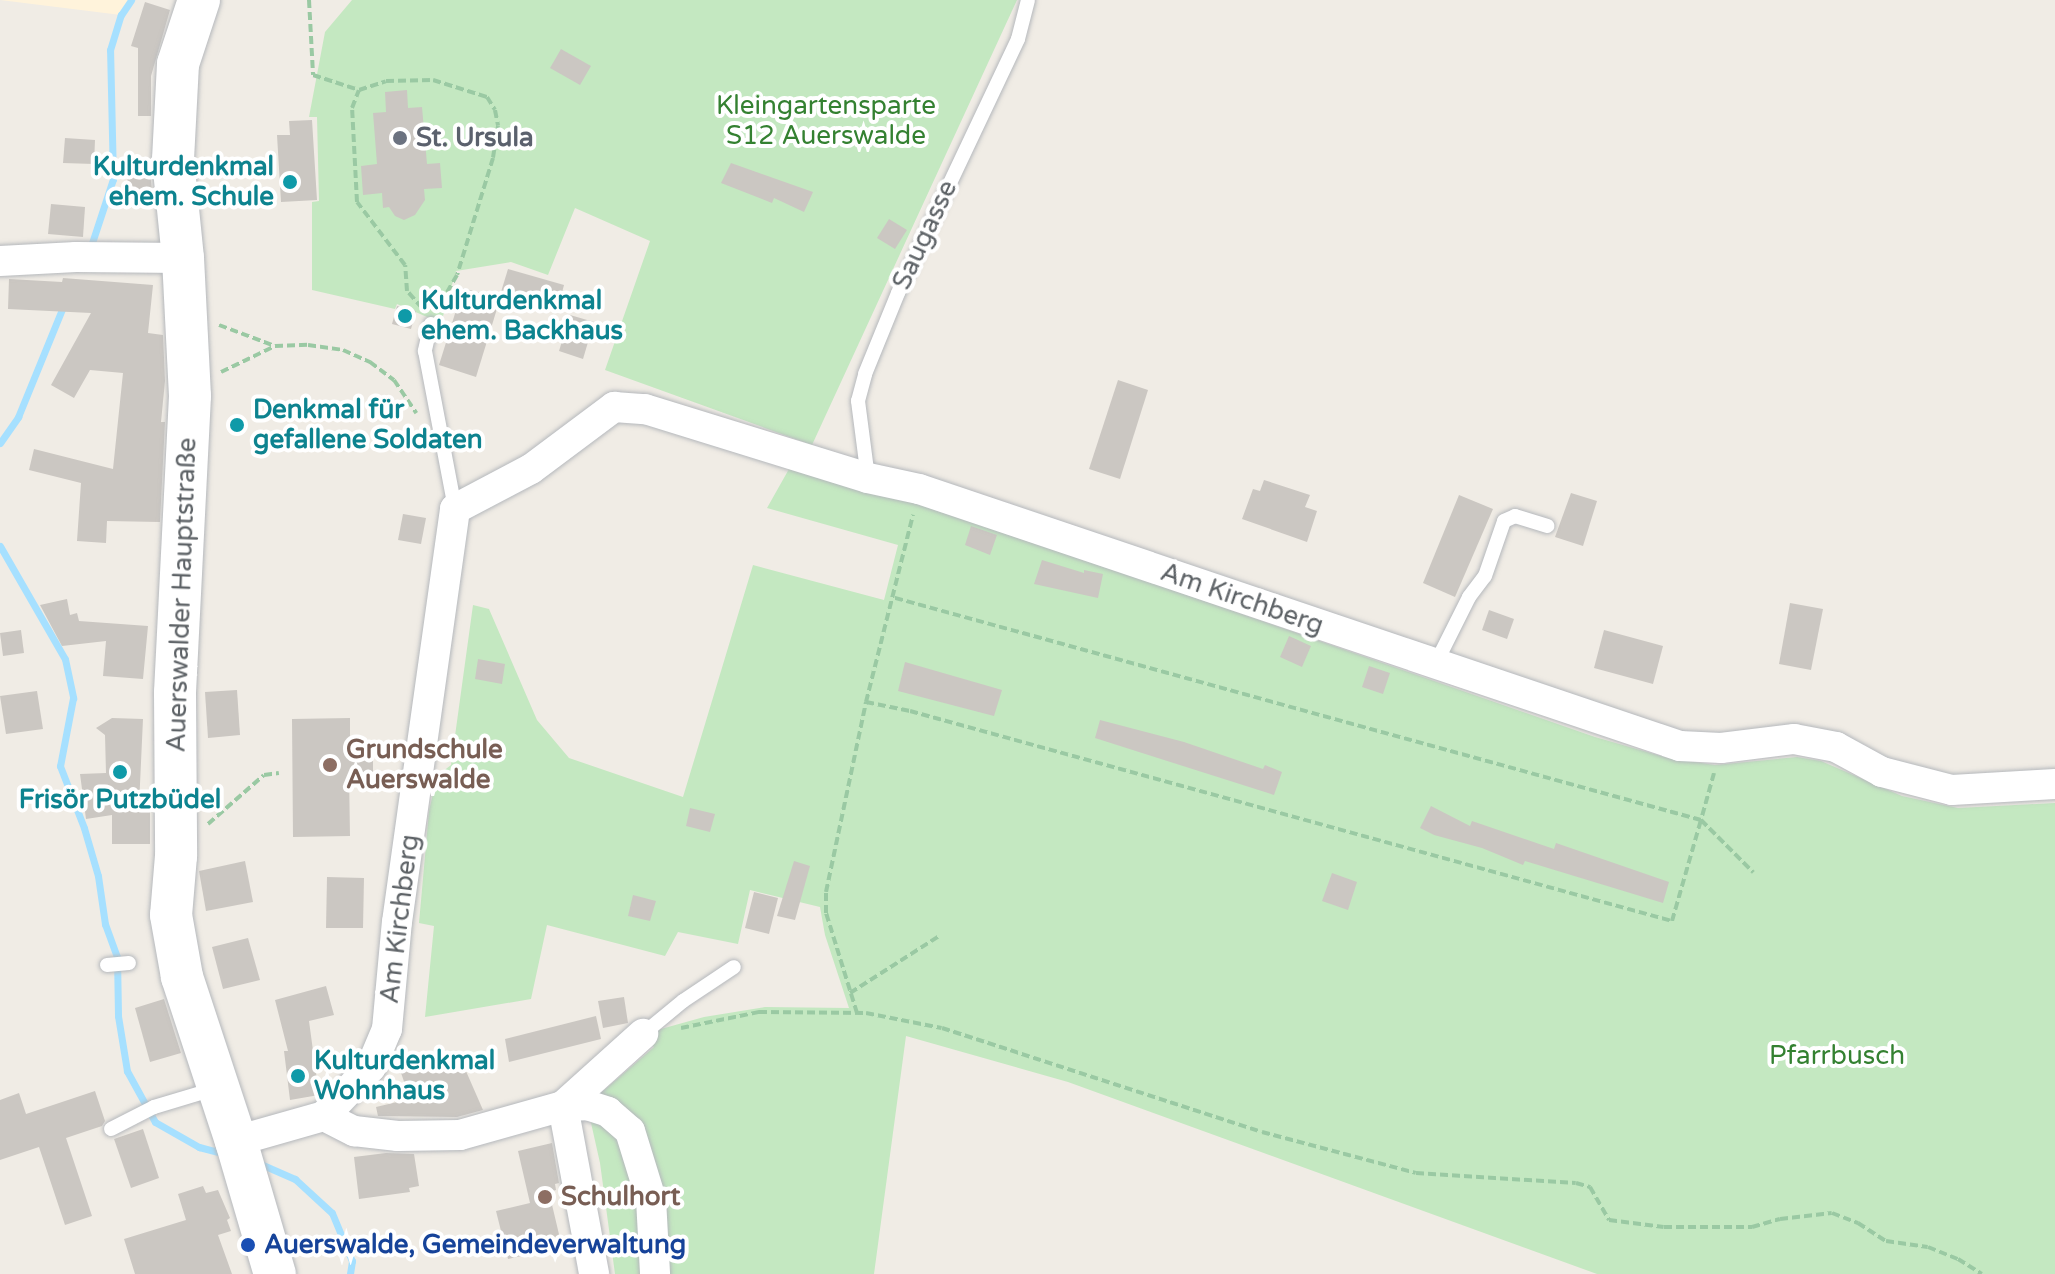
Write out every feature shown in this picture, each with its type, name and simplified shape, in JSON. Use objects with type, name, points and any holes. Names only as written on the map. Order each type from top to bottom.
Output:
[{"type":"main road","name":"Auerswalder Hauptstraße","points":[[199,0],[178,64],[173,160],[187,310],[190,396],[175,708],[171,915],[178,955],[275,1274]]},
{"type":"street","points":[[0,261],[87,257],[183,258]]},
{"type":"street","name":"Am Kirchberg","points":[[324,1116],[371,1067],[387,1029],[397,922],[455,509],[531,469],[614,407],[659,413],[868,478],[919,489],[1680,746],[1721,748],[1794,739],[1836,747],[1882,772],[1952,790],[2055,784]]},
{"type":"street","points":[[563,1106],[639,1037]]},
{"type":"street","points":[[239,1151],[324,1116],[354,1131],[398,1136],[460,1135],[563,1106],[587,1105],[608,1112],[630,1131],[651,1199],[655,1274]]},
{"type":"street","points":[[563,1106],[594,1274]]},
{"type":"lane","name":"Saugasse","points":[[868,478],[858,401],[865,374],[898,293],[1018,39],[1028,0]]},
{"type":"lane","name":"Am Kirchberg","points":[[431,324],[425,351],[455,509]]},
{"type":"lane","points":[[1435,665],[1469,597],[1485,576],[1504,521],[1515,516],[1548,526]]},
{"type":"lane","points":[[107,965],[129,963]]},
{"type":"lane","points":[[639,1037],[683,1001],[734,967]]},
{"type":"lane","points":[[111,1129],[147,1110],[218,1087]]},
{"type":"path","points":[[309,0],[313,75],[359,90],[386,81],[433,80],[487,97],[495,110],[498,126],[493,158],[457,275],[435,312],[420,307],[407,291],[405,265],[357,202],[351,130],[352,108],[359,90]]},
{"type":"path","points":[[187,310],[275,346]]},
{"type":"path","points":[[221,372],[275,346],[308,345],[343,350],[370,362],[394,380],[434,443],[443,449]]},
{"type":"path","points":[[857,1013],[826,913],[826,892],[866,702],[919,489]]},
{"type":"path","points":[[892,597],[1701,820],[1753,872]]},
{"type":"path","points":[[866,702],[910,711],[1672,921],[1721,748]]},
{"type":"path","points":[[175,827],[206,827],[264,775],[279,773]]},
{"type":"path","points":[[850,993],[939,936]]},
{"type":"path","points":[[639,1037],[759,1012],[857,1013],[942,1028],[1262,1132],[1416,1173],[1576,1183],[1590,1187],[1609,1220],[1664,1227],[1752,1227],[1780,1219],[1832,1213],[1858,1223],[1886,1241],[1928,1247],[1958,1259],[1982,1274]]},
{"type":"shaded area","points":[[0,0],[131,0],[121,15]]},
{"type":"green space","name":"Kleingartensparte S12 Auerswalde","points":[[352,0],[1017,0],[812,445],[605,370],[650,241],[575,208],[548,275],[511,262],[456,271],[441,323],[397,304],[395,309],[312,290],[312,202],[319,201],[317,117],[309,117],[325,32]]},
{"type":"green space","name":"Pfarrbusch","points":[[789,469],[932,506],[1595,737],[1668,758],[1715,765],[1797,757],[1821,761],[1902,796],[1958,808],[2055,803],[2055,1274],[1597,1274],[1068,1082],[906,1036],[874,1274],[615,1274],[600,1163],[587,1105],[654,1047],[643,1034],[704,1017],[765,1007],[849,1008],[825,935],[820,907],[750,890],[738,944],[678,932],[665,956],[547,925],[531,999],[425,1017],[434,926],[419,923],[429,811],[437,776],[451,765],[473,605],[489,609],[537,720],[569,758],[683,797],[753,565],[884,600],[898,545],[767,508]]},
{"type":"building","points":[[145,2],[170,10],[151,76],[151,116],[138,116],[138,48],[131,46]]},
{"type":"building","points":[[561,49],[591,66],[580,85],[550,68]]},
{"type":"building","name":"St. Ursula","points":[[407,90],[408,108],[422,107],[427,164],[440,163],[442,188],[424,189],[425,200],[415,215],[404,220],[395,216],[389,207],[383,208],[382,193],[363,195],[361,166],[377,164],[373,113],[386,112],[385,92]]},
{"type":"building","points":[[312,120],[317,200],[281,202],[277,135],[290,135],[289,121]]},
{"type":"building","points":[[65,138],[95,140],[94,164],[63,163]]},
{"type":"building","points":[[128,161],[149,162],[153,200],[127,199]]},
{"type":"building","points":[[731,163],[813,192],[804,212],[774,198],[772,203],[721,183]]},
{"type":"building","points":[[51,204],[85,207],[83,237],[48,234]]},
{"type":"building","points":[[889,219],[907,230],[895,249],[877,238]]},
{"type":"building","points":[[508,269],[564,285],[558,308],[501,292]]},
{"type":"building","points":[[63,278],[153,285],[148,333],[163,335],[165,381],[161,422],[165,422],[160,522],[107,521],[106,543],[77,541],[81,483],[29,470],[34,449],[113,469],[123,373],[90,370],[74,398],[51,385],[91,313],[8,309],[9,279],[62,282]]},
{"type":"building","points":[[463,288],[500,299],[476,377],[439,365]]},
{"type":"building","name":"Kulturdenkmal ehem. Backhaus","points":[[397,306],[416,311],[411,329],[392,324]]},
{"type":"building","points":[[570,315],[594,322],[583,359],[559,351]]},
{"type":"building","points":[[1118,380],[1148,390],[1120,479],[1089,469]]},
{"type":"building","points":[[1264,480],[1310,495],[1305,507],[1317,511],[1307,542],[1242,519],[1253,489],[1260,491]]},
{"type":"building","points":[[1571,493],[1597,501],[1583,546],[1555,537]]},
{"type":"building","points":[[1459,495],[1493,509],[1455,597],[1423,583]]},
{"type":"building","points":[[403,514],[426,518],[421,544],[398,540]]},
{"type":"building","points":[[971,526],[997,535],[990,555],[965,545]]},
{"type":"building","points":[[1042,560],[1084,573],[1084,570],[1103,574],[1098,598],[1034,584]]},
{"type":"building","points":[[67,599],[70,615],[77,613],[79,621],[148,626],[143,679],[103,676],[106,641],[62,646],[40,605]]},
{"type":"building","points":[[1790,603],[1823,609],[1811,670],[1779,664]]},
{"type":"building","points":[[1489,610],[1514,619],[1507,639],[1482,630]]},
{"type":"building","points":[[21,630],[24,653],[3,656],[0,633]]},
{"type":"building","points":[[1604,630],[1663,646],[1653,684],[1594,668]]},
{"type":"building","points":[[1289,636],[1311,646],[1302,667],[1280,657]]},
{"type":"building","points":[[478,659],[505,664],[502,684],[475,679]]},
{"type":"building","points":[[905,662],[1002,690],[994,716],[898,691]]},
{"type":"building","points":[[1369,666],[1390,673],[1383,694],[1362,687]]},
{"type":"building","points":[[237,690],[240,735],[208,738],[205,692]]},
{"type":"building","points":[[37,691],[43,729],[6,734],[0,696]]},
{"type":"building","points":[[112,718],[143,719],[139,806],[150,806],[150,844],[112,844],[112,815],[86,819],[80,774],[106,773],[105,735],[96,728]]},
{"type":"building","points":[[350,718],[350,750],[373,750],[373,772],[349,773],[350,836],[293,837],[292,719]]},
{"type":"building","points":[[1100,720],[1282,772],[1274,795],[1095,738]]},
{"type":"building","points":[[1431,806],[1470,826],[1472,821],[1554,849],[1556,843],[1669,882],[1663,903],[1525,861],[1523,865],[1482,848],[1434,835],[1420,828]]},
{"type":"building","points":[[690,808],[715,814],[710,832],[686,826]]},
{"type":"building","points":[[245,861],[253,902],[206,911],[199,871]]},
{"type":"building","points":[[794,861],[810,866],[795,920],[777,916]]},
{"type":"building","points":[[1332,873],[1357,882],[1348,910],[1322,901]]},
{"type":"building","points":[[327,877],[364,878],[363,928],[326,928]]},
{"type":"building","points":[[754,892],[778,898],[769,934],[745,928]]},
{"type":"building","points":[[633,895],[656,901],[650,921],[628,916]]},
{"type":"building","points":[[248,938],[260,980],[223,989],[212,947]]},
{"type":"building","points":[[326,986],[334,1015],[309,1021],[319,1095],[290,1100],[284,1051],[288,1051],[275,1000]]},
{"type":"building","points":[[624,997],[628,1023],[603,1028],[598,1001]]},
{"type":"building","points":[[164,999],[181,1053],[150,1062],[135,1008]]},
{"type":"building","points":[[596,1016],[601,1039],[509,1062],[505,1039]]},
{"type":"building","points":[[432,1057],[436,1073],[462,1062],[483,1110],[457,1117],[378,1116],[376,1107],[410,1099],[399,1067]]},
{"type":"building","points":[[95,1091],[105,1121],[102,1126],[66,1138],[92,1216],[65,1225],[39,1147],[0,1160],[0,1100],[19,1093],[26,1114]]},
{"type":"building","points":[[143,1129],[159,1178],[131,1188],[114,1139]]},
{"type":"building","name":"Schulhort","points":[[552,1143],[559,1183],[555,1184],[556,1190],[549,1192],[562,1247],[508,1259],[496,1211],[530,1203],[518,1151]]},
{"type":"building","points":[[414,1154],[419,1186],[409,1188],[410,1192],[359,1199],[354,1157]]},
{"type":"building","points":[[203,1186],[206,1193],[218,1190],[230,1218],[227,1220],[231,1231],[218,1235],[232,1274],[135,1274],[124,1239],[186,1220],[178,1194]]},
{"type":"waterway","points":[[90,249],[113,179],[110,50],[121,15],[131,0]]},
{"type":"waterway","points":[[0,443],[18,417],[64,304]]},
{"type":"waterway","points":[[0,546],[65,659],[73,698],[60,766],[84,828],[98,876],[105,924],[117,957],[118,1016],[127,1071],[155,1122],[199,1147],[225,1154]]},
{"type":"waterway","points":[[256,1162],[295,1179],[332,1213],[352,1261],[350,1274]]},
{"type":"place","name":"St. Ursula","points":[[400,138]]},
{"type":"place","name":"Kulturdenkmal ehem. Schule","points":[[290,182]]},
{"type":"place","name":"Kulturdenkmal ehem. Backhaus","points":[[405,316]]},
{"type":"place","name":"Denkmal für gefallene Soldaten","points":[[237,425]]},
{"type":"place","name":"Grundschule Auerswalde","points":[[330,765]]},
{"type":"place","name":"Frisör Putzbüdel","points":[[120,772]]},
{"type":"place","name":"Kulturdenkmal Wohnhaus","points":[[298,1076]]},
{"type":"place","name":"Schulhort","points":[[545,1197]]},
{"type":"place","name":"Auerswalde, Gemeindeverwaltung","points":[[248,1245]]}]
